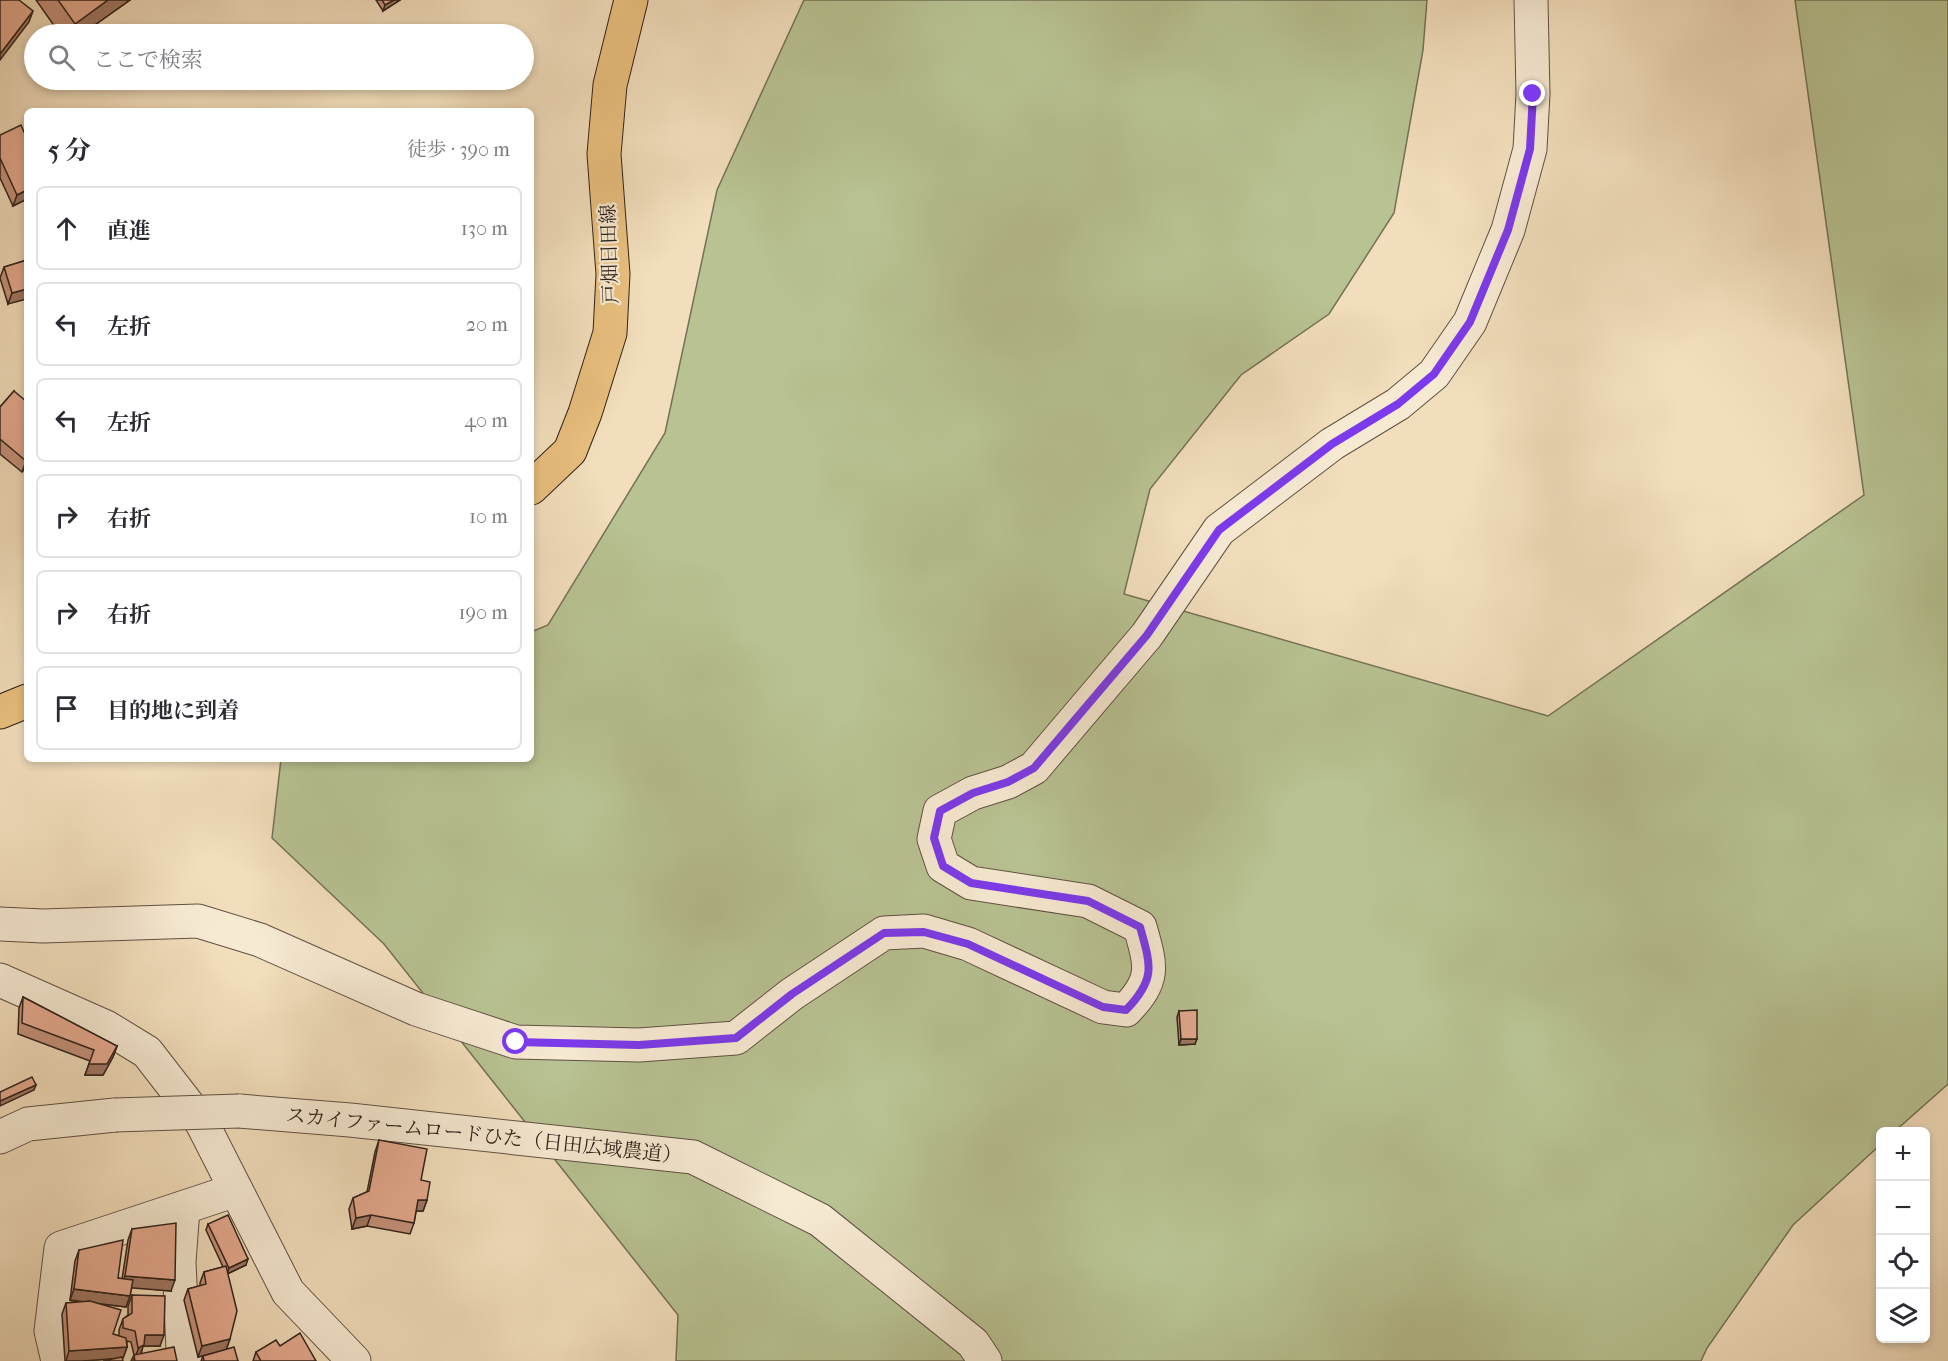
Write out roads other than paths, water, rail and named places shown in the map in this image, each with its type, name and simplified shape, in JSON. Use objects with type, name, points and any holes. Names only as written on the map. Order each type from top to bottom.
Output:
[{"type":"main road","name":"戸畑日田線","points":[[534,485],[570,451],[610,333],[613,274],[604,154],[610,85],[631,0]]},
{"type":"main road","points":[[0,712],[24,702]]},
{"type":"street","points":[[0,924],[43,926],[198,921],[261,940],[416,1009],[516,1042],[639,1045],[736,1038],[792,994],[884,933],[924,932],[968,944],[1103,1007],[1126,1010],[1143,992],[1150,963],[1140,927],[1088,901],[971,883],[943,866],[934,838],[940,811],[973,793],[1008,782],[1034,768],[1147,635],[1219,530],[1332,444],[1398,404],[1434,374],[1474,312],[1508,230],[1530,149],[1533,94],[1531,0]]},
{"type":"street","points":[[0,980],[106,1028],[147,1052],[202,1123],[288,1292],[354,1361]]},
{"type":"street","name":"スカイファームロードひた（日田広域農道）","points":[[0,1137],[28,1124],[115,1115],[238,1111],[693,1157],[820,1220],[974,1343],[985,1361]]},
{"type":"street","points":[[58,1361],[51,1331],[61,1248],[236,1190]]},
{"type":"street","points":[[183,1208],[179,1262],[183,1349],[186,1361]]}]
